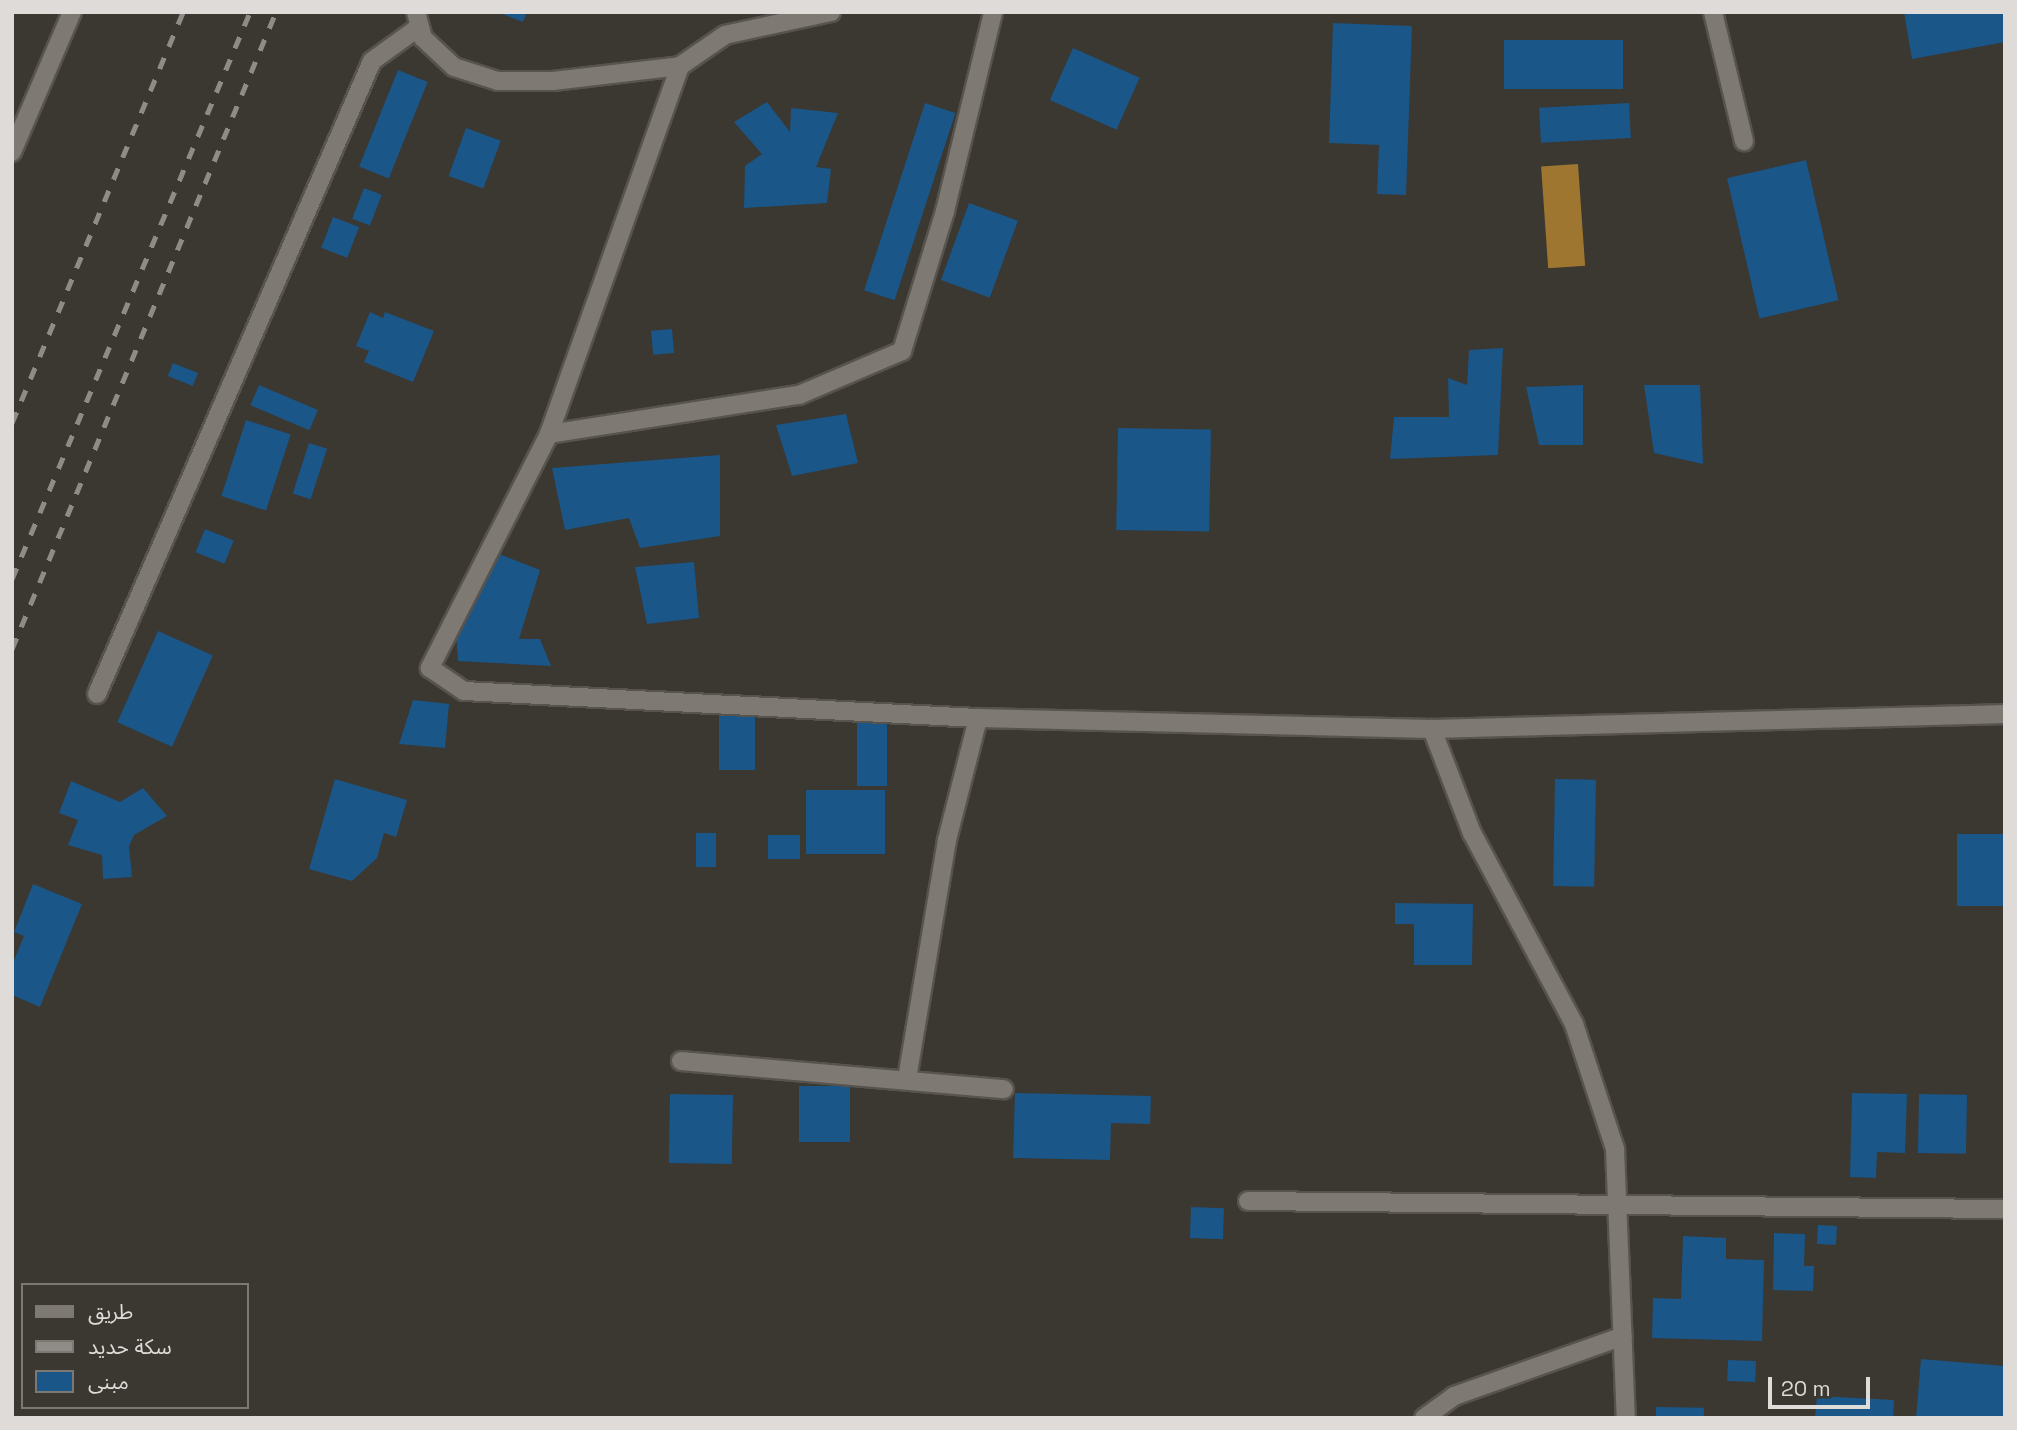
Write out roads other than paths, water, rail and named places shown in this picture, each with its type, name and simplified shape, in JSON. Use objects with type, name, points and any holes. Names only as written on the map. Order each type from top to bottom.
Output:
[{"type":"street","points":[[12,152],[72,12]]},
{"type":"street","points":[[97,694],[372,61],[417,20],[423,38],[454,67],[498,81],[553,81],[680,66],[725,35],[831,12]]},
{"type":"street","points":[[549,434],[799,395],[902,351],[945,211],[993,12]]},
{"type":"street","points":[[1713,12],[1744,141]]},
{"type":"street","points":[[680,66],[549,434],[430,668],[464,691],[978,718],[1432,729],[2005,713]]},
{"type":"street","points":[[907,1079],[947,840],[978,718]]},
{"type":"street","points":[[1432,729],[1472,834],[1574,1024],[1615,1149],[1626,1418]]},
{"type":"street","points":[[681,1061],[1004,1089]]},
{"type":"street","points":[[1248,1201],[2005,1209]]},
{"type":"street","points":[[1424,1418],[1454,1395],[1623,1336]]},
{"type":"railway","points":[[12,423],[183,12]]},
{"type":"railway","points":[[12,579],[250,12]]},
{"type":"railway","points":[[12,649],[276,12]]}]
